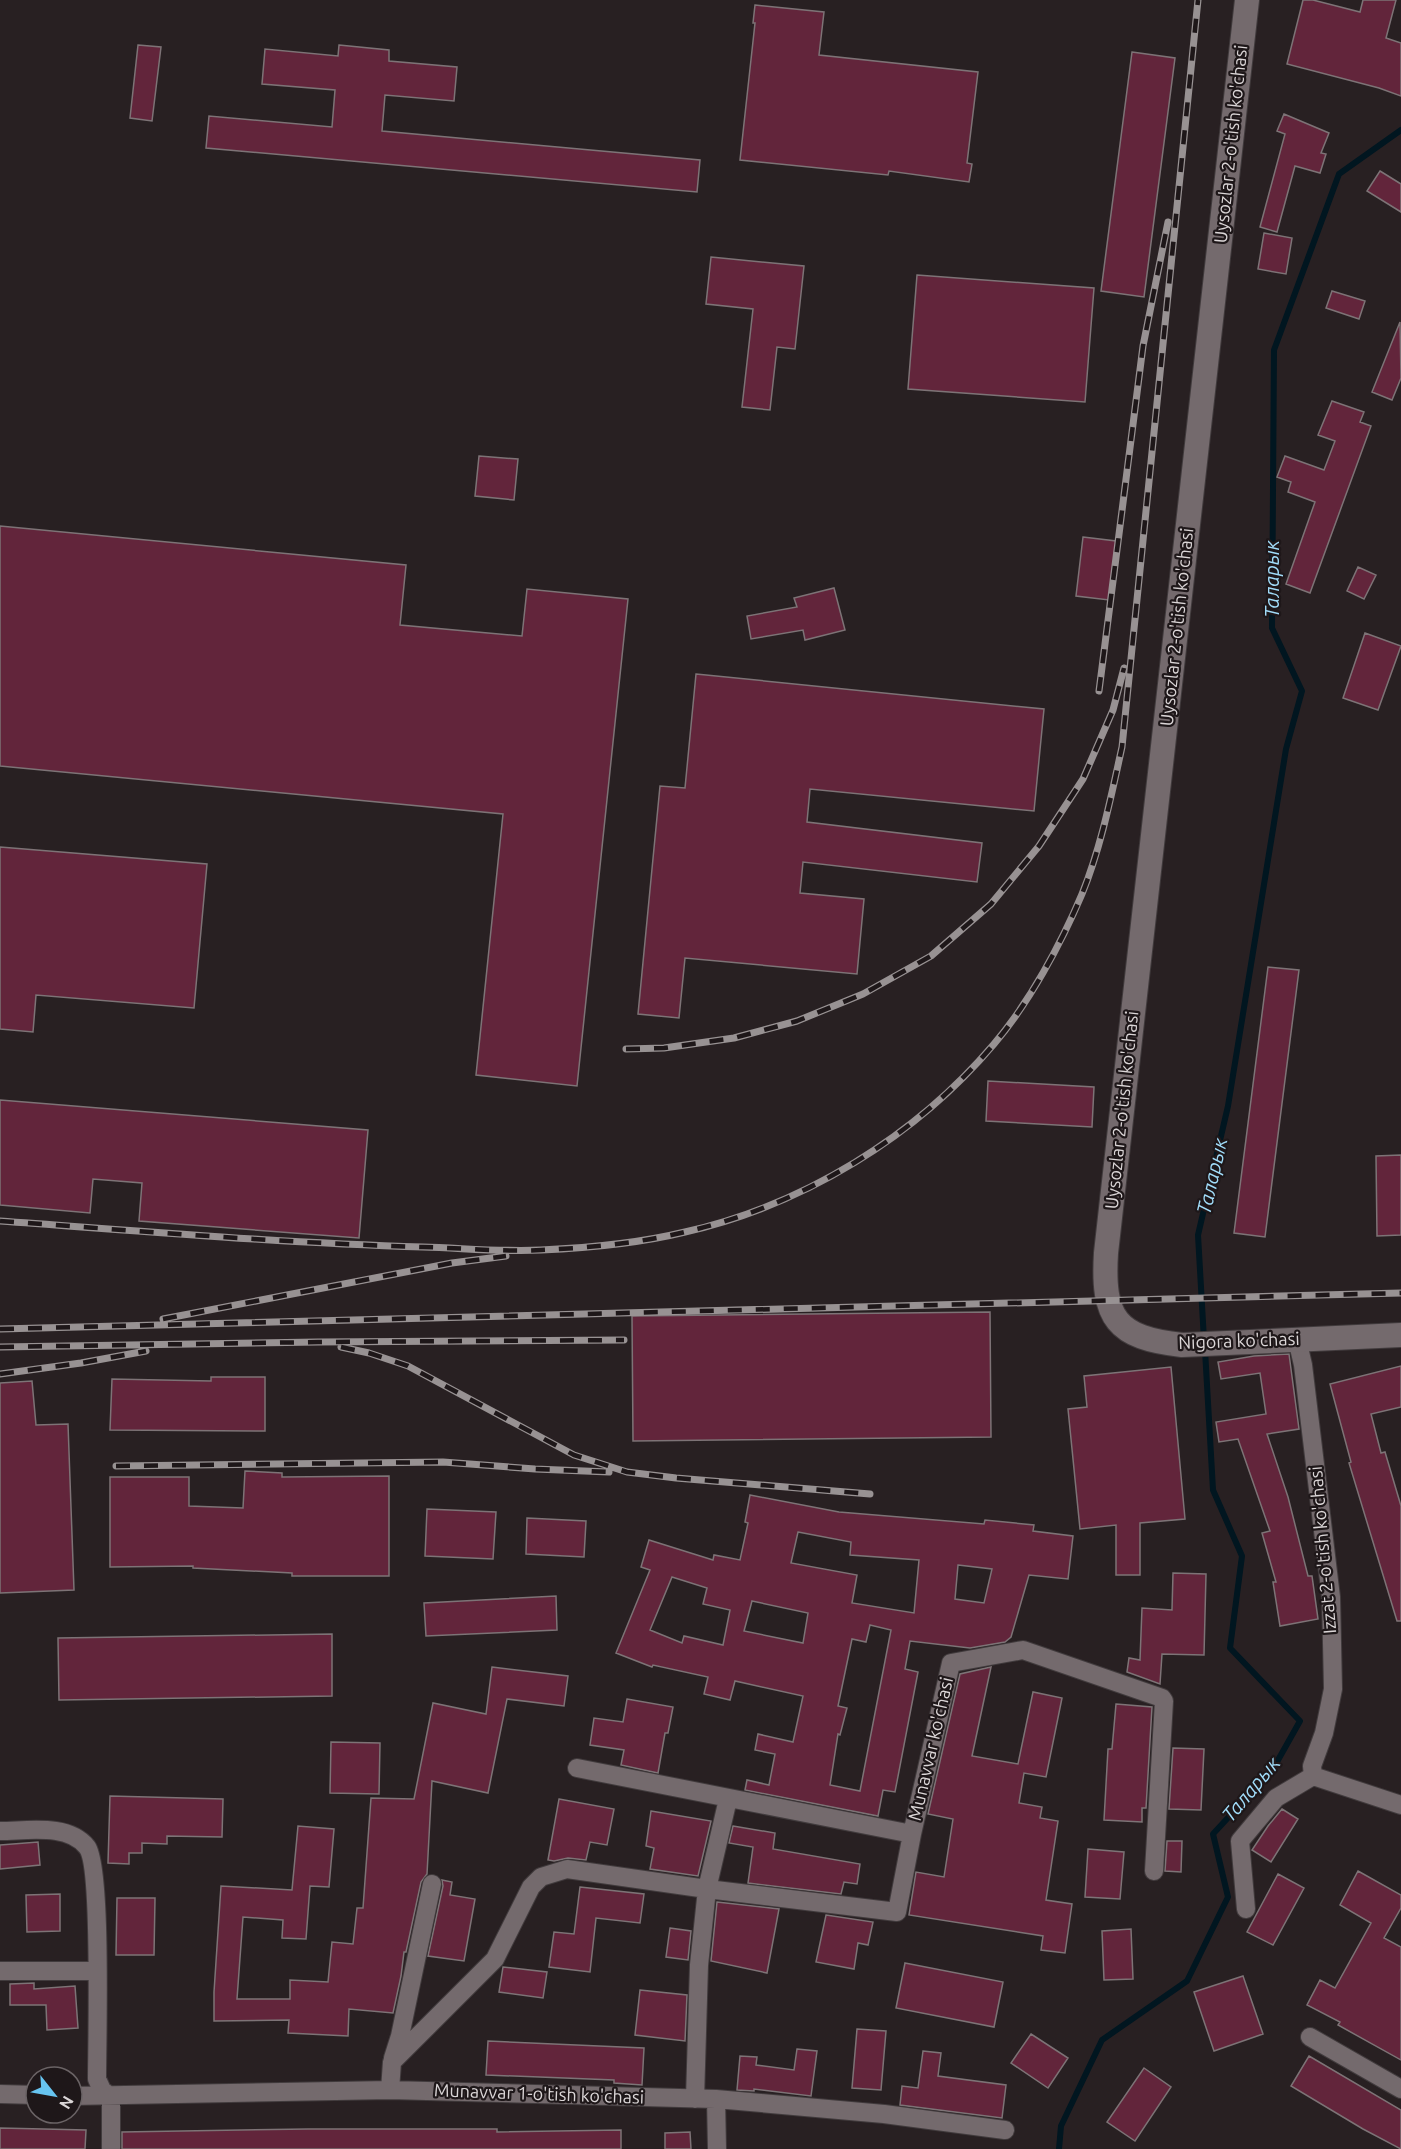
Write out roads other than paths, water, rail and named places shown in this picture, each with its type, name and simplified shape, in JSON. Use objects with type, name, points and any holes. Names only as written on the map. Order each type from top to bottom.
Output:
[{"type":"street","name":"Uysozlar 2-o'tish ko'chasi","points":[[1106,1253],[1248,0]]},
{"type":"street","name":"Nigora ko'chasi","points":[[1106,1253],[1107,1300],[1117,1320],[1136,1335],[1147,1340],[1182,1345],[1401,1335]]},
{"type":"street","name":"Izzat 2-o'tish ko'chasi","points":[[1297,1339],[1303,1365],[1331,1597],[1333,1689],[1324,1733],[1312,1766],[1313,1776]]},
{"type":"street","name":"Munavvar ko'chasi","points":[[392,2062],[495,1959],[531,1887],[541,1877],[567,1869],[897,1912],[912,1834],[951,1663],[1023,1650],[1159,1696],[1164,1701],[1154,1871]]},
{"type":"street","name":"Munavvar ko'chasi","points":[[577,1768],[912,1834]]},
{"type":"street","points":[[1245,1909],[1240,1841],[1276,1798],[1313,1776],[1401,1805]]},
{"type":"street","points":[[695,2098],[699,1965],[708,1889],[728,1799]]},
{"type":"street","points":[[0,1831],[54,1830],[73,1836],[88,1848],[94,1867],[98,1971],[96,2079],[102,2090],[111,2097],[111,2149]]},
{"type":"street","points":[[390,2090],[392,2062],[400,2036],[432,1884]]},
{"type":"street","points":[[0,1971],[98,1971]]},
{"type":"street","points":[[1310,2037],[1401,2089]]},
{"type":"street","name":"Munavvar 1-o'tish ko'chasi","points":[[84,2096],[390,2090],[695,2098],[884,2114],[1005,2130]]},
{"type":"street","points":[[0,2094],[24,2095]]},
{"type":"street","points":[[716,2099],[717,2149]]},
{"type":"waterway","name":"Таларык","points":[[1204,1340],[1198,1235],[1228,1106],[1286,749],[1302,691],[1272,628],[1274,350],[1339,174],[1401,130]]},
{"type":"waterway","name":"Таларык","points":[[1059,2149],[1061,2126],[1102,2040],[1187,1981],[1228,1897],[1213,1834],[1273,1769],[1300,1721],[1230,1648],[1242,1556],[1213,1490],[1205,1350]]},
{"type":"railway","points":[[0,1221],[264,1240],[497,1250],[559,1249],[632,1242],[668,1236],[729,1220],[773,1204],[814,1185],[893,1137],[930,1108],[963,1077],[994,1044],[1020,1010],[1064,933],[1095,858],[1122,747],[1198,0]]},
{"type":"railway","points":[[1099,691],[1143,346],[1168,222]]},
{"type":"railway","points":[[626,1049],[664,1048],[734,1038],[797,1021],[863,994],[931,956],[991,904],[1039,846],[1083,779],[1113,710],[1124,668]]},
{"type":"railway","points":[[163,1319],[452,1263],[506,1256]]},
{"type":"railway","points":[[0,1329],[1401,1293]]},
{"type":"railway","points":[[0,1347],[624,1340]]},
{"type":"railway","points":[[341,1347],[369,1353],[408,1366],[574,1455],[627,1472],[870,1494]]},
{"type":"railway","points":[[0,1374],[146,1351]]},
{"type":"railway","points":[[116,1466],[443,1462],[609,1472]]}]
